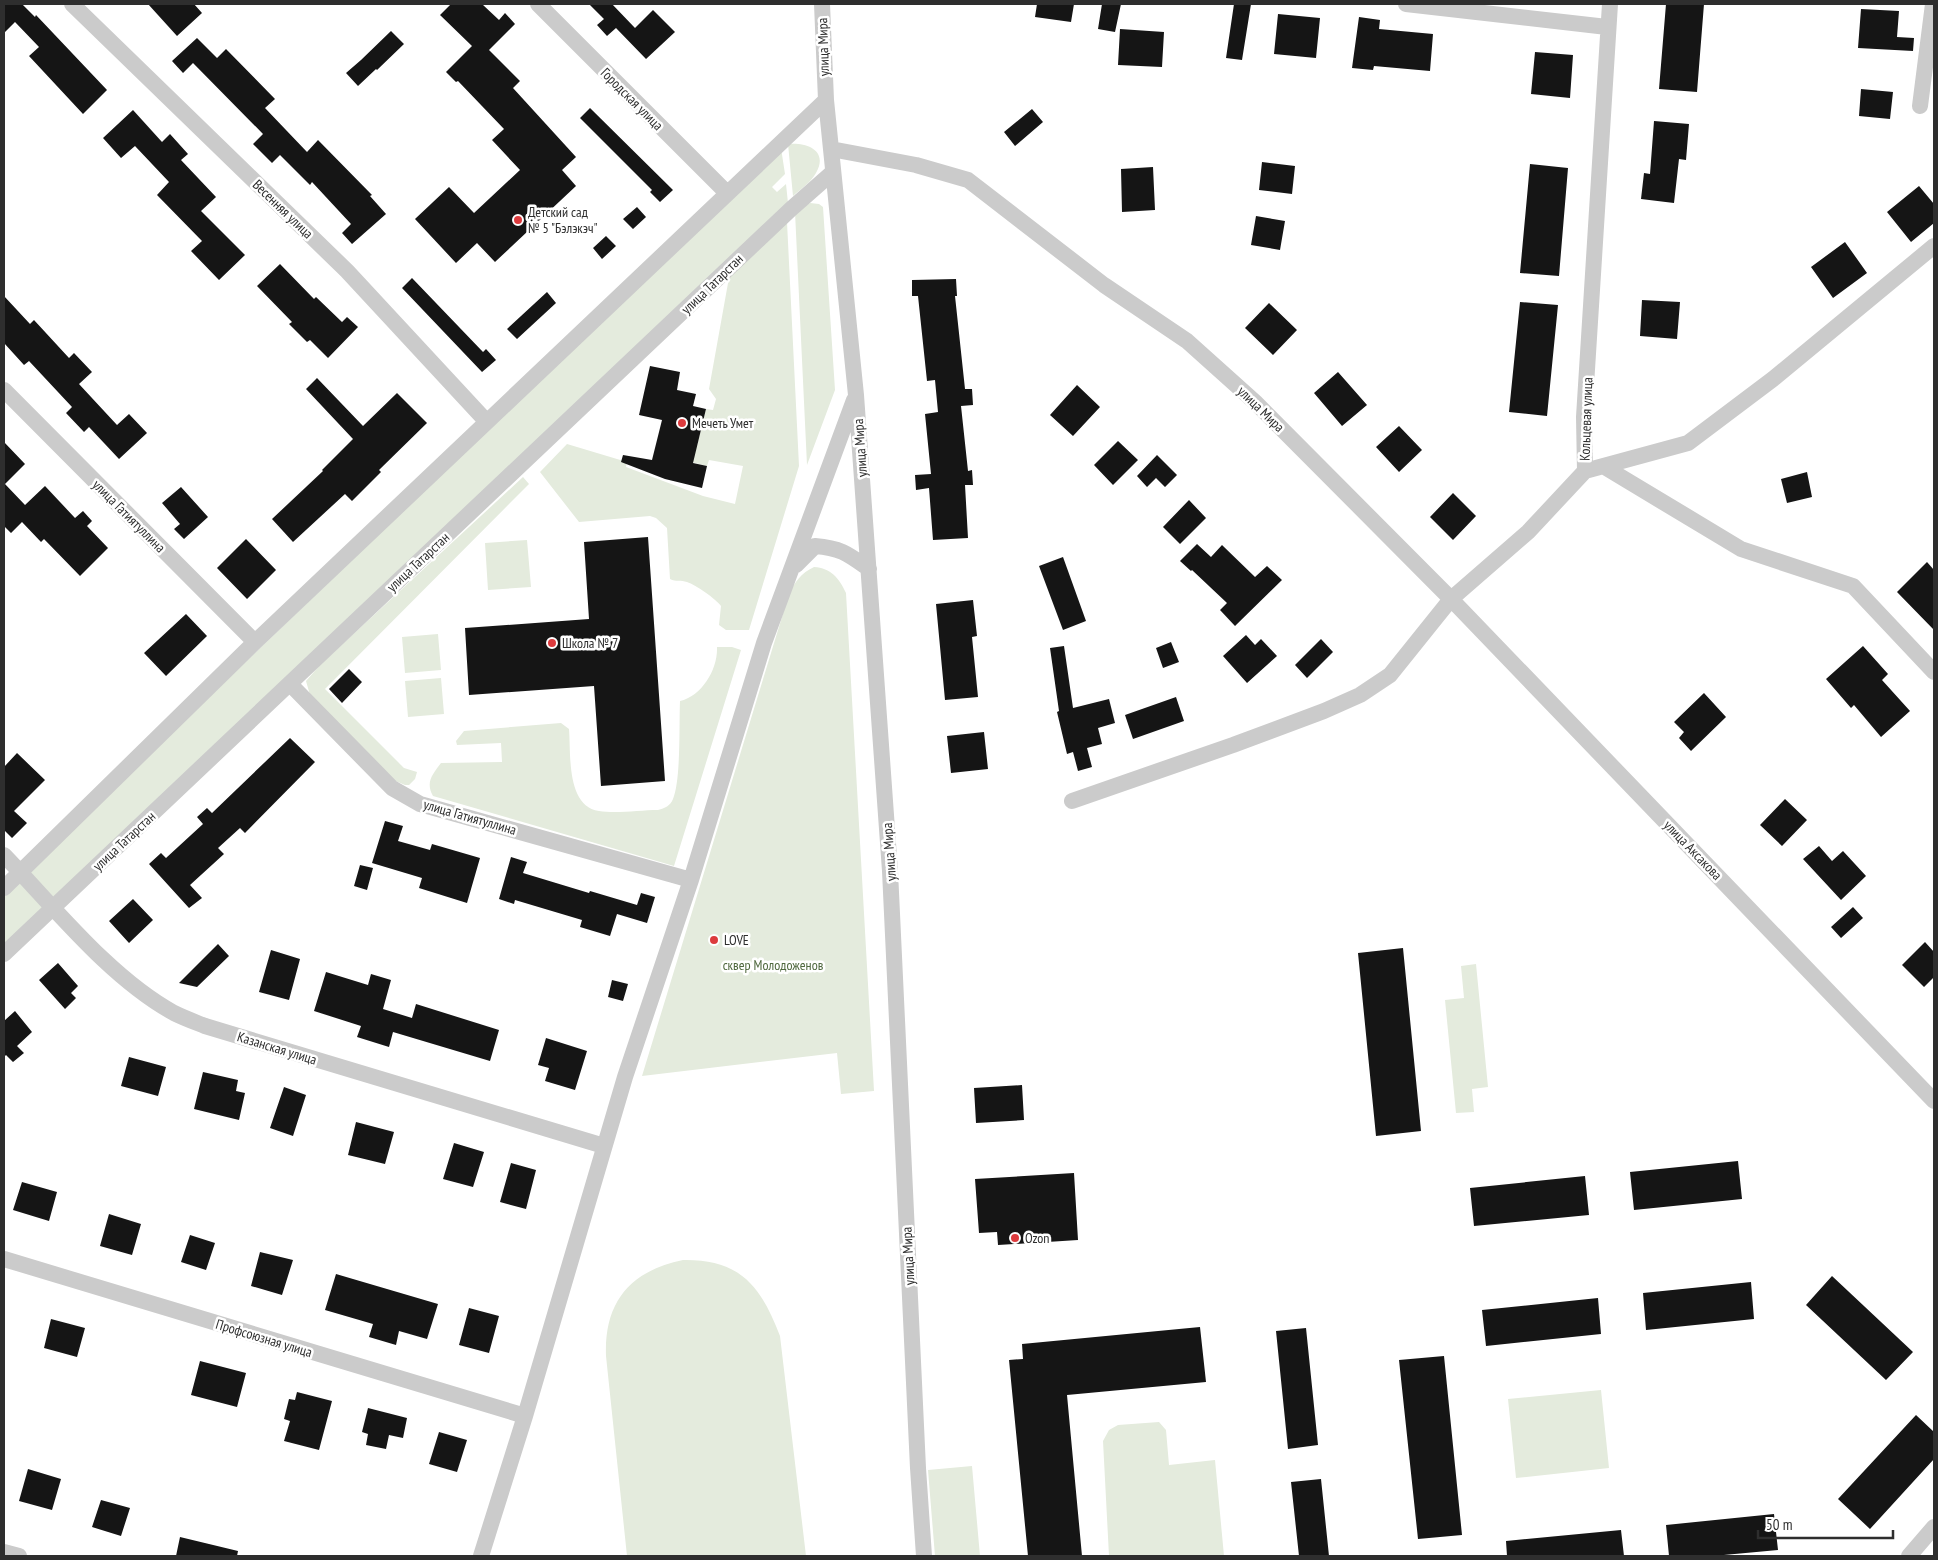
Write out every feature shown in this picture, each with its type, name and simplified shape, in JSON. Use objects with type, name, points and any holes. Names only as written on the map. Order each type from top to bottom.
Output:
[{"type":"street","name":"Весенняя улица","points":[[72,4],[347,271],[487,422]]},
{"type":"street","name":"Городская улица","points":[[538,4],[727,193]]},
{"type":"street","name":"улица Мира","points":[[822,4],[826,100],[856,395],[890,871],[924,1556]]},
{"type":"street","points":[[1406,4],[1607,27]]},
{"type":"street","name":"Кольцевая улица","points":[[1610,4],[1607,27],[1585,407],[1584,471],[1688,443],[1773,379],[1934,246]]},
{"type":"street","points":[[1920,106],[1933,4]]},
{"type":"street","points":[[4,888],[255,642],[826,100]]},
{"type":"street","name":"улица Мира","points":[[831,149],[916,165],[968,180],[1104,285],[1187,341],[1255,402],[1451,599]]},
{"type":"street","name":"улица Татарстан","points":[[4,954],[784,215],[833,172]]},
{"type":"street","name":"улица Гатиятуллина","points":[[4,390],[255,642]]},
{"type":"street","points":[[481,1556],[525,1416],[625,1078],[691,880],[764,643],[856,395]]},
{"type":"street","points":[[1603,466],[1741,549],[1852,586],[1934,672]]},
{"type":"street","points":[[1072,801],[1233,745],[1324,711],[1360,695],[1390,675],[1451,599],[1528,532],[1584,471]]},
{"type":"street","points":[[791,570],[815,546],[833,547],[849,555],[869,570]]},
{"type":"street","name":"улица Аксакова","points":[[1451,599],[1934,1102]]},
{"type":"street","name":"улица Гатиятуллина","points":[[290,684],[392,788],[420,804],[691,880]]},
{"type":"street","name":"Казанская улица","points":[[4,854],[53,907],[117,971],[141,991],[175,1014],[205,1026],[604,1146]]},
{"type":"street","name":"Профсоюзная улица","points":[[4,1259],[525,1416]]},
{"type":"street","points":[[1909,1556],[1934,1527]]},
{"type":"street","points":[[4,1552],[19,1556]]},
{"type":"green space","points":[[788,144],[808,146],[818,153],[820,158],[814,176],[793,196]]},
{"type":"green space","points":[[781,148],[785,174],[772,187],[777,192],[786,184],[788,203],[4,951],[4,894]]},
{"type":"green space","points":[[810,203],[819,204],[823,207],[835,390],[807,465],[795,212]]},
{"type":"green space","points":[[787,222],[799,466],[749,630],[726,630],[719,625],[721,606],[715,600],[685,581],[670,579],[667,528],[656,518],[650,516],[579,522],[540,472],[567,444],[627,462],[626,467],[703,496],[735,504],[743,466],[709,460],[707,466],[683,460],[683,443],[697,446],[706,409],[713,410],[716,399],[709,389],[730,272]]},
{"type":"green space","points":[[523,477],[529,484],[325,689],[404,768],[417,772],[415,779],[409,785],[405,785],[393,780],[310,695],[306,681],[321,664]]},
{"type":"green space","points":[[527,540],[531,587],[488,590],[485,543]]},
{"type":"green space","name":"сквер Молодоженов","points":[[814,567],[825,569],[834,575],[846,593],[874,1091],[841,1094],[837,1053],[642,1076],[789,594],[799,578]]},
{"type":"green space","points":[[438,634],[441,670],[405,673],[402,637]]},
{"type":"green space","points":[[717,647],[732,647],[741,650],[674,866],[433,796],[430,782],[441,763],[502,762],[501,743],[457,745],[456,741],[464,731],[561,723],[569,729],[572,778],[581,800],[588,807],[599,811],[613,812],[658,810],[665,807],[673,799],[676,790],[680,701],[695,694],[702,688],[715,664]]},
{"type":"green space","points":[[441,678],[444,714],[408,717],[405,681]]},
{"type":"green space","points":[[1476,964],[1488,1087],[1472,1089],[1474,1112],[1456,1113],[1445,1000],[1464,998],[1461,966]]},
{"type":"green space","points":[[683,1260],[720,1264],[734,1270],[756,1290],[773,1318],[780,1336],[806,1556],[627,1556],[606,1356],[610,1320],[624,1292],[635,1281],[648,1272],[664,1265]]},
{"type":"green space","points":[[1601,1390],[1609,1468],[1516,1478],[1508,1399]]},
{"type":"green space","points":[[1159,1422],[1166,1430],[1169,1465],[1215,1460],[1224,1556],[1109,1556],[1103,1441],[1109,1430],[1118,1425]]},
{"type":"green space","points":[[972,1466],[980,1556],[935,1556],[928,1470]]},
{"type":"building","points":[[4,4],[22,4],[35,17],[36,15],[107,90],[83,114],[29,56],[39,47],[15,22],[4,33]]},
{"type":"building","points":[[148,4],[194,4],[202,13],[177,36]]},
{"type":"building","points":[[451,4],[482,4],[499,20],[505,13],[515,24],[489,50],[520,81],[513,88],[576,157],[562,170],[576,186],[495,262],[477,243],[456,263],[415,219],[449,187],[474,213],[520,170],[492,140],[504,129],[458,81],[456,82],[446,72],[472,46],[440,15]]},
{"type":"building","points":[[589,4],[612,4],[635,28],[653,10],[675,32],[646,59],[616,28],[607,36],[597,25],[604,19]]},
{"type":"building","points":[[1037,4],[1074,4],[1071,22],[1035,17]]},
{"type":"building","points":[[1102,4],[1121,4],[1115,32],[1098,29]]},
{"type":"building","points":[[1234,4],[1251,4],[1242,60],[1226,58]]},
{"type":"building","points":[[1666,4],[1704,4],[1697,92],[1659,89]]},
{"type":"building","points":[[1861,9],[1899,11],[1897,37],[1914,38],[1913,51],[1858,48]]},
{"type":"building","points":[[1278,14],[1320,18],[1316,58],[1274,54]]},
{"type":"building","points":[[1359,17],[1380,20],[1379,29],[1433,34],[1430,71],[1374,66],[1373,70],[1352,68]]},
{"type":"building","points":[[1120,29],[1164,32],[1162,67],[1118,65]]},
{"type":"building","points":[[391,31],[404,44],[358,86],[346,73]]},
{"type":"building","points":[[197,38],[217,58],[226,49],[275,99],[265,108],[307,152],[318,140],[372,195],[370,196],[386,214],[352,244],[342,233],[351,224],[312,182],[310,185],[280,155],[272,163],[253,144],[263,134],[193,63],[183,73],[172,61]]},
{"type":"building","points":[[1535,52],[1573,55],[1570,98],[1531,94]]},
{"type":"building","points":[[1861,89],[1893,92],[1890,119],[1859,116]]},
{"type":"building","points":[[590,108],[673,190],[660,202],[650,192],[652,190],[580,118]]},
{"type":"building","points":[[1032,109],[1043,122],[1015,146],[1004,132]]},
{"type":"building","points":[[133,110],[162,142],[170,134],[188,154],[181,160],[216,197],[201,211],[245,255],[219,280],[191,251],[202,241],[157,195],[169,182],[135,146],[121,158],[103,138]]},
{"type":"building","points":[[1654,121],[1689,124],[1686,160],[1679,159],[1674,203],[1641,199],[1644,173],[1650,174]]},
{"type":"building","points":[[1262,162],[1295,166],[1292,194],[1259,190]]},
{"type":"building","points":[[1530,164],[1568,168],[1559,276],[1520,273]]},
{"type":"building","points":[[1153,167],[1155,210],[1122,212],[1121,169]]},
{"type":"building","points":[[1919,186],[1934,204],[1934,223],[1911,242],[1887,212]]},
{"type":"building","points":[[637,207],[646,217],[633,229],[623,219]]},
{"type":"building","points":[[1256,216],[1285,221],[1280,250],[1251,245]]},
{"type":"building","points":[[606,236],[616,246],[602,259],[593,248]]},
{"type":"building","points":[[1845,242],[1867,273],[1833,298],[1811,267]]},
{"type":"building","points":[[280,264],[314,299],[316,297],[342,322],[347,317],[358,327],[328,358],[310,340],[307,342],[289,324],[292,322],[257,286]]},
{"type":"building","points":[[412,278],[483,352],[486,349],[496,360],[482,372],[402,288]]},
{"type":"building","points":[[956,279],[957,296],[955,296],[965,389],[972,389],[973,405],[961,406],[968,471],[972,470],[973,485],[965,485],[968,538],[933,540],[929,488],[916,490],[915,475],[931,474],[925,414],[938,412],[935,380],[927,381],[918,296],[912,296],[912,280]]},
{"type":"building","points":[[547,292],[556,303],[517,339],[507,329]]},
{"type":"building","points":[[4,296],[30,324],[34,320],[69,358],[74,353],[92,372],[79,384],[117,425],[129,414],[147,433],[119,459],[89,427],[84,432],[66,413],[72,407],[29,361],[24,365],[4,343]]},
{"type":"building","points":[[1642,300],[1680,302],[1677,339],[1640,336]]},
{"type":"building","points":[[1520,302],[1558,305],[1547,416],[1509,412]]},
{"type":"building","points":[[1269,303],[1297,330],[1273,355],[1245,328]]},
{"type":"building","points":[[650,366],[680,372],[677,390],[696,394],[693,406],[706,409],[693,463],[707,466],[702,488],[665,479],[621,462],[623,455],[652,460],[662,420],[639,415]]},
{"type":"building","points":[[1338,372],[1367,405],[1342,426],[1314,393]]},
{"type":"building","points":[[317,378],[363,426],[397,393],[427,423],[379,470],[381,472],[352,501],[345,494],[293,542],[272,519],[323,471],[353,439],[306,389]]},
{"type":"building","points":[[1077,385],[1100,407],[1073,436],[1050,415]]},
{"type":"building","points":[[1399,426],[1422,450],[1399,472],[1376,447]]},
{"type":"building","points":[[1118,441],[1138,460],[1113,485],[1094,465]]},
{"type":"building","points":[[4,442],[25,464],[5,484],[25,505],[45,486],[75,518],[83,511],[92,521],[87,526],[108,548],[80,576],[44,539],[41,542],[22,522],[11,533],[4,526]]},
{"type":"building","points":[[1157,455],[1177,475],[1165,487],[1156,478],[1147,487],[1137,476]]},
{"type":"building","points":[[1807,472],[1812,497],[1787,503],[1781,479]]},
{"type":"building","points":[[181,487],[208,517],[184,539],[174,529],[180,524],[162,503]]},
{"type":"building","points":[[1453,493],[1476,516],[1453,540],[1430,517]]},
{"type":"building","points":[[1189,500],[1206,518],[1180,544],[1163,527]]},
{"type":"building","name":"Школа № 7","points":[[648,537],[665,781],[601,786],[594,686],[469,695],[465,628],[589,619],[584,542]]},
{"type":"building","points":[[246,539],[276,570],[247,599],[217,568]]},
{"type":"building","points":[[1197,544],[1211,557],[1222,545],[1255,577],[1267,566],[1282,580],[1235,626],[1220,610],[1227,603],[1180,561]]},
{"type":"building","points":[[1063,557],[1086,621],[1063,630],[1039,566]]},
{"type":"building","points":[[1927,562],[1934,570],[1934,630],[1897,592]]},
{"type":"building","points":[[973,600],[977,636],[972,637],[978,697],[945,700],[936,604]]},
{"type":"building","points":[[186,614],[207,636],[166,676],[144,653]]},
{"type":"building","points":[[1246,635],[1255,645],[1261,639],[1277,656],[1247,683],[1223,656]]},
{"type":"building","points":[[1321,639],[1333,652],[1307,678],[1295,665]]},
{"type":"building","points":[[1171,642],[1179,662],[1163,668],[1156,648]]},
{"type":"building","points":[[1064,646],[1073,708],[1109,699],[1115,723],[1098,728],[1102,744],[1087,748],[1092,767],[1078,771],[1073,752],[1067,754],[1057,712],[1059,711],[1050,648]]},
{"type":"building","points":[[1863,646],[1888,674],[1882,680],[1910,711],[1881,737],[1854,705],[1851,708],[1826,679]]},
{"type":"building","points":[[349,669],[362,682],[342,703],[329,689]]},
{"type":"building","points":[[1704,693],[1726,717],[1691,751],[1679,738],[1684,732],[1674,722]]},
{"type":"building","points":[[1176,697],[1184,721],[1133,739],[1125,715]]},
{"type":"building","points":[[984,732],[988,769],[951,773],[947,736]]},
{"type":"building","points":[[290,738],[315,762],[245,833],[240,828],[218,848],[224,854],[190,885],[202,898],[189,908],[149,864],[161,853],[166,858],[203,824],[197,817],[207,808],[212,813]]},
{"type":"building","points":[[17,753],[45,780],[14,811],[27,823],[12,838],[4,830],[4,767]]},
{"type":"building","points":[[1785,799],[1807,820],[1782,846],[1760,825]]},
{"type":"building","points":[[385,821],[403,826],[398,841],[430,850],[432,844],[480,858],[467,903],[419,888],[422,878],[372,863]]},
{"type":"building","points":[[1819,846],[1832,861],[1843,851],[1866,876],[1841,900],[1803,859]]},
{"type":"building","points":[[511,857],[527,862],[523,873],[589,893],[590,891],[637,905],[641,893],[655,897],[647,923],[617,914],[610,936],[580,927],[582,920],[515,900],[514,904],[499,899]]},
{"type":"building","points":[[360,865],[373,868],[367,890],[354,886]]},
{"type":"building","points":[[133,899],[153,920],[129,943],[109,921]]},
{"type":"building","points":[[1853,907],[1863,918],[1841,938],[1831,927]]},
{"type":"building","points":[[1925,942],[1934,952],[1934,977],[1924,987],[1902,965]]},
{"type":"building","points":[[218,944],[229,956],[197,987],[179,983]]},
{"type":"building","points":[[1403,948],[1421,1131],[1376,1136],[1358,953]]},
{"type":"building","points":[[271,950],[300,959],[289,1000],[259,992]]},
{"type":"building","points":[[58,963],[78,986],[71,993],[76,998],[65,1009],[39,980]]},
{"type":"building","points":[[326,972],[368,985],[371,974],[391,980],[383,1009],[412,1018],[416,1004],[499,1030],[490,1061],[393,1032],[389,1047],[357,1037],[361,1026],[314,1011]]},
{"type":"building","points":[[612,980],[628,984],[623,1001],[608,997]]},
{"type":"building","points":[[15,1011],[32,1032],[17,1046],[24,1053],[13,1062],[6,1055],[4,1057],[4,1021]]},
{"type":"building","points":[[546,1038],[587,1051],[575,1090],[545,1081],[549,1068],[538,1065]]},
{"type":"building","points":[[129,1057],[166,1067],[158,1096],[121,1086]]},
{"type":"building","points":[[203,1072],[238,1080],[236,1091],[245,1093],[239,1120],[194,1109]]},
{"type":"building","points":[[1022,1085],[1024,1120],[976,1123],[974,1088]]},
{"type":"building","points":[[284,1087],[306,1095],[293,1136],[270,1128]]},
{"type":"building","points":[[356,1122],[394,1132],[385,1164],[348,1155]]},
{"type":"building","points":[[454,1143],[484,1152],[473,1187],[443,1179]]},
{"type":"building","points":[[1738,1161],[1742,1199],[1634,1210],[1630,1172]]},
{"type":"building","points":[[511,1163],[536,1170],[526,1209],[500,1202]]},
{"type":"building","points":[[1074,1173],[1078,1240],[998,1245],[997,1232],[979,1233],[975,1179]]},
{"type":"building","points":[[1585,1176],[1589,1215],[1474,1226],[1470,1188]]},
{"type":"building","points":[[22,1182],[57,1192],[49,1221],[13,1210]]},
{"type":"building","points":[[109,1214],[141,1224],[132,1255],[100,1246]]},
{"type":"building","points":[[190,1235],[215,1243],[206,1270],[181,1262]]},
{"type":"building","points":[[260,1252],[293,1260],[282,1295],[251,1286]]},
{"type":"building","points":[[336,1274],[438,1304],[427,1339],[399,1331],[396,1345],[369,1337],[373,1324],[325,1310]]},
{"type":"building","points":[[1832,1276],[1913,1352],[1886,1380],[1806,1305]]},
{"type":"building","points":[[1751,1282],[1754,1319],[1646,1330],[1643,1293]]},
{"type":"building","points":[[1598,1298],[1601,1334],[1486,1346],[1482,1310]]},
{"type":"building","points":[[469,1308],[499,1316],[489,1353],[459,1345]]},
{"type":"building","points":[[51,1319],[85,1328],[77,1357],[44,1348]]},
{"type":"building","points":[[1200,1327],[1206,1382],[1067,1395],[1082,1556],[1028,1556],[1009,1360],[1023,1359],[1022,1344]]},
{"type":"building","points":[[1306,1328],[1318,1445],[1288,1449],[1276,1331]]},
{"type":"building","points":[[1444,1356],[1462,1535],[1418,1539],[1399,1360]]},
{"type":"building","points":[[200,1361],[246,1373],[237,1407],[191,1395]]},
{"type":"building","points":[[297,1392],[332,1401],[319,1450],[284,1441],[290,1421],[284,1419],[289,1399],[295,1400]]},
{"type":"building","points":[[368,1408],[407,1418],[403,1438],[389,1435],[386,1449],[366,1445],[368,1434],[362,1432]]},
{"type":"building","points":[[1916,1415],[1934,1432],[1934,1459],[1870,1529],[1838,1499]]},
{"type":"building","points":[[439,1432],[467,1440],[457,1472],[429,1464]]},
{"type":"building","points":[[28,1469],[61,1479],[52,1510],[19,1501]]},
{"type":"building","points":[[1321,1479],[1329,1556],[1299,1556],[1291,1482]]},
{"type":"building","points":[[101,1500],[130,1508],[121,1536],[92,1527]]},
{"type":"building","points":[[1774,1514],[1778,1550],[1713,1556],[1669,1556],[1666,1525]]},
{"type":"building","points":[[1621,1530],[1624,1556],[1507,1556],[1506,1541]]},
{"type":"building","points":[[180,1537],[238,1551],[237,1556],[176,1556]]},
{"type":"place","name":"Детский сад № 5 \"Бэлэкэч\"","points":[[518,220]]},
{"type":"place","name":"Мечеть Умет","points":[[682,423]]},
{"type":"place","name":"Школа № 7","points":[[552,643]]},
{"type":"place","name":"LOVE","points":[[714,940]]},
{"type":"place","name":"Ozon","points":[[1015,1238]]}]
